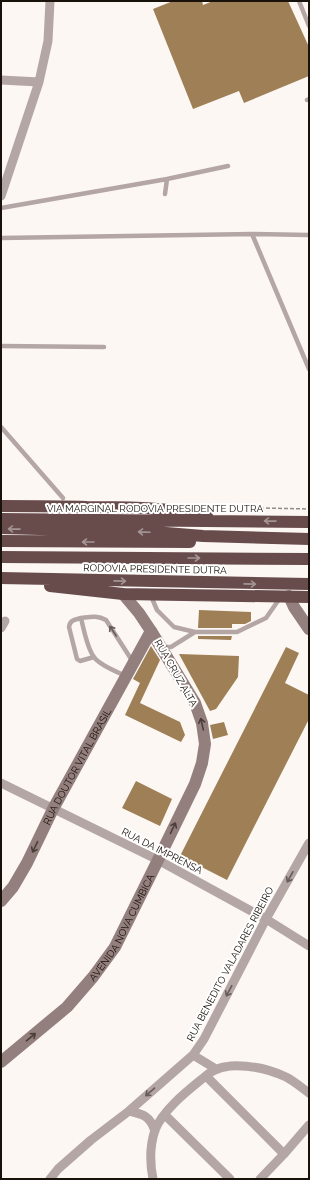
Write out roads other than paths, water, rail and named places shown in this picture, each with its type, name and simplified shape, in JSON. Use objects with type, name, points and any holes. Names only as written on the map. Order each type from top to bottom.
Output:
[{"type":"highway","points":[[1,506],[165,509],[188,511],[232,521]]},
{"type":"highway","name":"VIA MARGINAL RODOVIA PRESIDENTE DUTRA","points":[[1,519],[309,522]]},
{"type":"highway","points":[[1,528],[309,539]]},
{"type":"highway","points":[[1,541],[309,543]]},
{"type":"highway","name":"RODOVIA PRESIDENTE DUTRA","points":[[1,557],[309,559]]},
{"type":"highway","points":[[6,578],[21,584],[123,594],[309,597]]},
{"type":"highway","name":"RODOVIA PRESIDENTE DUTRA","points":[[6,578],[309,584]]},
{"type":"street","points":[[1,196],[44,64],[48,41],[50,1]]},
{"type":"street","points":[[1,80],[39,82]]},
{"type":"street","points":[[123,594],[151,631]]},
{"type":"street","points":[[139,614],[140,604],[148,594]]},
{"type":"street","points":[[285,596],[307,623]]},
{"type":"street","name":"RUA CRUZ ALTA","points":[[151,631],[195,703],[202,723],[205,744],[202,763]]},
{"type":"street","name":"RUA DOUTOR VITAL BRASIL","points":[[1,901],[13,888],[27,863],[53,809],[151,631]]},
{"type":"street","name":"AVENIDA NOVA CUMBICA","points":[[1,1062],[67,1007],[93,977],[115,946],[195,784],[202,763]]},
{"type":"street","name":"RUA DA IMPRENSA","points":[[1,782],[158,860],[266,919],[309,946]]},
{"type":"street","name":"RUA BENEDITO VALADARES RIBEIRO","points":[[50,1179],[58,1169],[91,1140],[129,1110],[193,1055],[204,1039],[266,919],[309,842]]},
{"type":"street","points":[[193,1055],[216,1069]]},
{"type":"street","points":[[153,1178],[151,1163],[152,1145],[155,1131],[165,1115],[185,1092],[216,1069],[229,1066],[247,1066],[270,1071],[287,1078],[309,1093]]},
{"type":"street","points":[[206,1076],[284,1154]]},
{"type":"street","points":[[129,1110],[146,1116],[153,1123],[155,1131]]},
{"type":"street","points":[[165,1115],[230,1179]]},
{"type":"street","points":[[260,1179],[309,1125]]},
{"type":"lane","points":[[299,1],[309,26]]},
{"type":"lane","points":[[1,208],[228,166]]},
{"type":"lane","points":[[165,194],[167,178]]},
{"type":"lane","points":[[252,234],[309,369]]},
{"type":"lane","points":[[1,238],[252,234],[309,235]]},
{"type":"lane","points":[[1,346],[104,347]]},
{"type":"lane","points":[[1,427],[63,498]]},
{"type":"lane","points":[[148,594],[157,610],[174,627],[195,632],[237,632],[266,618],[285,596]]},
{"type":"lane","points":[[94,657],[80,661],[77,659],[69,627],[72,621],[95,616],[106,620],[134,664]]},
{"type":"lane","points":[[81,618],[90,650],[94,657],[98,661],[126,676]]},
{"type":"lane","points":[[161,647],[171,647],[195,632]]}]
